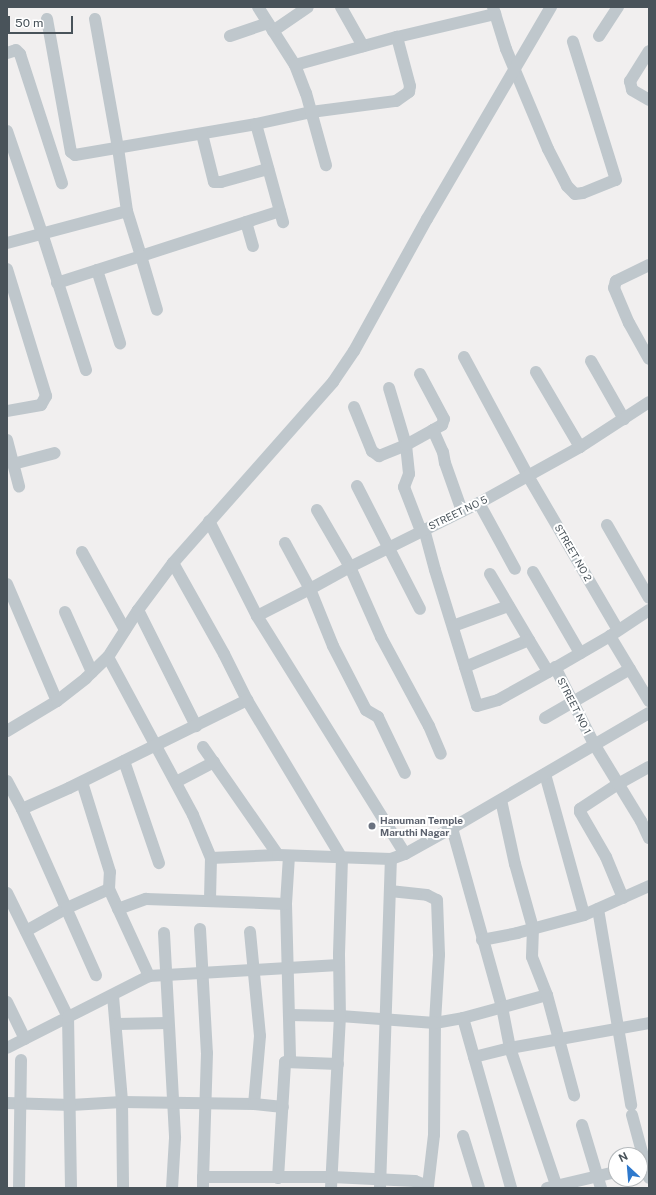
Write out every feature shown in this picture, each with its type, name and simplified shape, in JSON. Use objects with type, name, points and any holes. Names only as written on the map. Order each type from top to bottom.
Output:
[{"type":"street","points":[[258,7],[295,65],[311,112],[326,165]]},
{"type":"street","points":[[230,36],[270,27],[308,7]]},
{"type":"street","points":[[341,7],[363,46]]},
{"type":"street","points":[[8,726],[57,701],[108,657],[138,610],[173,563],[333,382],[354,351],[427,219],[551,7]]},
{"type":"street","points":[[599,36],[618,7]]},
{"type":"street","points":[[295,65],[494,11],[506,49],[548,149],[570,191],[575,194],[583,193],[616,180],[573,42]]},
{"type":"street","points":[[47,19],[72,154],[75,155],[202,134],[311,112],[396,101],[409,92],[410,86],[397,37]]},
{"type":"street","points":[[95,19],[118,148],[127,211],[157,310]]},
{"type":"street","points":[[7,53],[16,50],[20,54],[62,183]]},
{"type":"street","points":[[649,51],[630,81],[632,90],[649,100]]},
{"type":"street","points":[[57,283],[246,222],[282,217],[256,124]]},
{"type":"street","points":[[7,131],[42,233],[86,370]]},
{"type":"street","points":[[202,134],[214,182],[221,182],[268,169]]},
{"type":"street","points":[[7,243],[127,211]]},
{"type":"street","points":[[246,222],[253,246]]},
{"type":"street","points":[[649,265],[619,279],[614,285],[629,323],[649,359]]},
{"type":"street","points":[[7,269],[46,396],[41,404],[7,411]]},
{"type":"street","points":[[97,270],[120,344]]},
{"type":"street","name":"STREET NO 2","points":[[464,357],[614,633],[630,669],[649,701]]},
{"type":"street","points":[[592,361],[624,419]]},
{"type":"street","points":[[536,372],[580,447]]},
{"type":"street","points":[[354,407],[372,451],[376,455],[379,456],[406,446],[442,425],[444,419],[420,374]]},
{"type":"street","points":[[389,388],[406,446],[409,474],[404,488],[423,530],[477,706],[498,700],[614,633],[649,610]]},
{"type":"street","name":"STREET NO 5","points":[[257,616],[389,547],[479,503],[580,447],[649,402]]},
{"type":"street","points":[[433,430],[443,452],[445,463],[462,511]]},
{"type":"street","points":[[7,440],[19,486]]},
{"type":"street","points":[[13,464],[55,453]]},
{"type":"street","points":[[357,486],[420,609]]},
{"type":"street","points":[[479,503],[515,569]]},
{"type":"street","points":[[317,510],[350,567],[381,637],[429,726],[441,754]]},
{"type":"street","points":[[209,521],[257,616],[405,854]]},
{"type":"street","points":[[607,525],[649,598]]},
{"type":"street","points":[[285,543],[310,589],[333,646],[366,710],[378,717],[404,773]]},
{"type":"street","points":[[82,552],[125,630]]},
{"type":"street","points":[[173,563],[224,654],[247,700],[342,858],[339,965],[340,1016],[332,1183]]},
{"type":"street","points":[[533,572],[580,653]]},
{"type":"street","name":"STREET NO 1","points":[[490,574],[529,640],[573,703],[594,744],[618,784],[645,818],[649,838]]},
{"type":"street","points":[[7,584],[57,701]]},
{"type":"street","points":[[453,626],[508,606]]},
{"type":"street","points":[[138,610],[196,726]]},
{"type":"street","points":[[65,612],[92,672]]},
{"type":"street","points":[[465,667],[529,640]]},
{"type":"street","points":[[108,657],[157,745],[193,815],[210,858],[210,900]]},
{"type":"street","points":[[545,718],[630,669]]},
{"type":"street","points":[[22,809],[82,782],[247,700]]},
{"type":"street","points":[[210,858],[284,856],[391,859],[405,854],[452,828],[649,713]]},
{"type":"street","points":[[203,747],[284,856],[290,1062]]},
{"type":"street","points":[[124,761],[159,863]]},
{"type":"street","points":[[176,782],[214,762]]},
{"type":"street","points":[[623,898],[606,857],[580,812],[583,806],[649,767]]},
{"type":"street","points":[[545,774],[584,915]]},
{"type":"street","points":[[7,781],[22,809],[96,975]]},
{"type":"street","points":[[82,782],[110,872],[109,889],[148,976]]},
{"type":"street","points":[[501,800],[515,864],[533,928],[532,957],[547,995],[574,1095]]},
{"type":"street","points":[[452,828],[482,940],[502,1007],[510,1048],[553,1187],[599,1183],[608,1177]]},
{"type":"street","points":[[381,1184],[391,859]]},
{"type":"street","points":[[482,940],[584,915],[649,886]]},
{"type":"street","points":[[26,931],[67,908],[109,889]]},
{"type":"street","points":[[200,928],[207,1053],[203,1182],[278,1178],[332,1183],[381,1184],[415,1181],[428,1186],[434,1135],[435,1023],[439,955],[437,900],[428,895],[390,891]]},
{"type":"street","points":[[7,893],[68,1017],[71,1104],[71,1188]]},
{"type":"street","points":[[118,909],[146,899],[210,900],[286,904]]},
{"type":"street","points":[[598,909],[631,1110],[641,1147]]},
{"type":"street","points":[[250,932],[255,969],[260,1036],[254,1104]]},
{"type":"street","points":[[164,933],[165,976],[175,1138],[172,1188]]},
{"type":"street","points":[[7,1048],[102,999],[113,996],[148,976],[339,965]]},
{"type":"street","points":[[289,1015],[340,1016],[435,1023],[463,1018],[547,995]]},
{"type":"street","points":[[113,996],[117,1024],[122,1102],[124,1188]]},
{"type":"street","points":[[7,1002],[25,1039]]},
{"type":"street","points":[[463,1018],[511,1188]]},
{"type":"street","points":[[117,1024],[168,1023]]},
{"type":"street","points":[[474,1057],[510,1048],[617,1028],[649,1024]]},
{"type":"street","points":[[19,1188],[21,1060]]},
{"type":"street","points":[[278,1178],[285,1062],[338,1064]]},
{"type":"street","points":[[7,1103],[71,1104],[122,1102],[254,1104],[283,1107]]},
{"type":"street","points":[[582,1125],[599,1183]]},
{"type":"street","points":[[463,1136],[479,1188]]},
{"type":"place","name":"Hanuman Temple Maruthi Nagar","points":[[372,826]]}]
